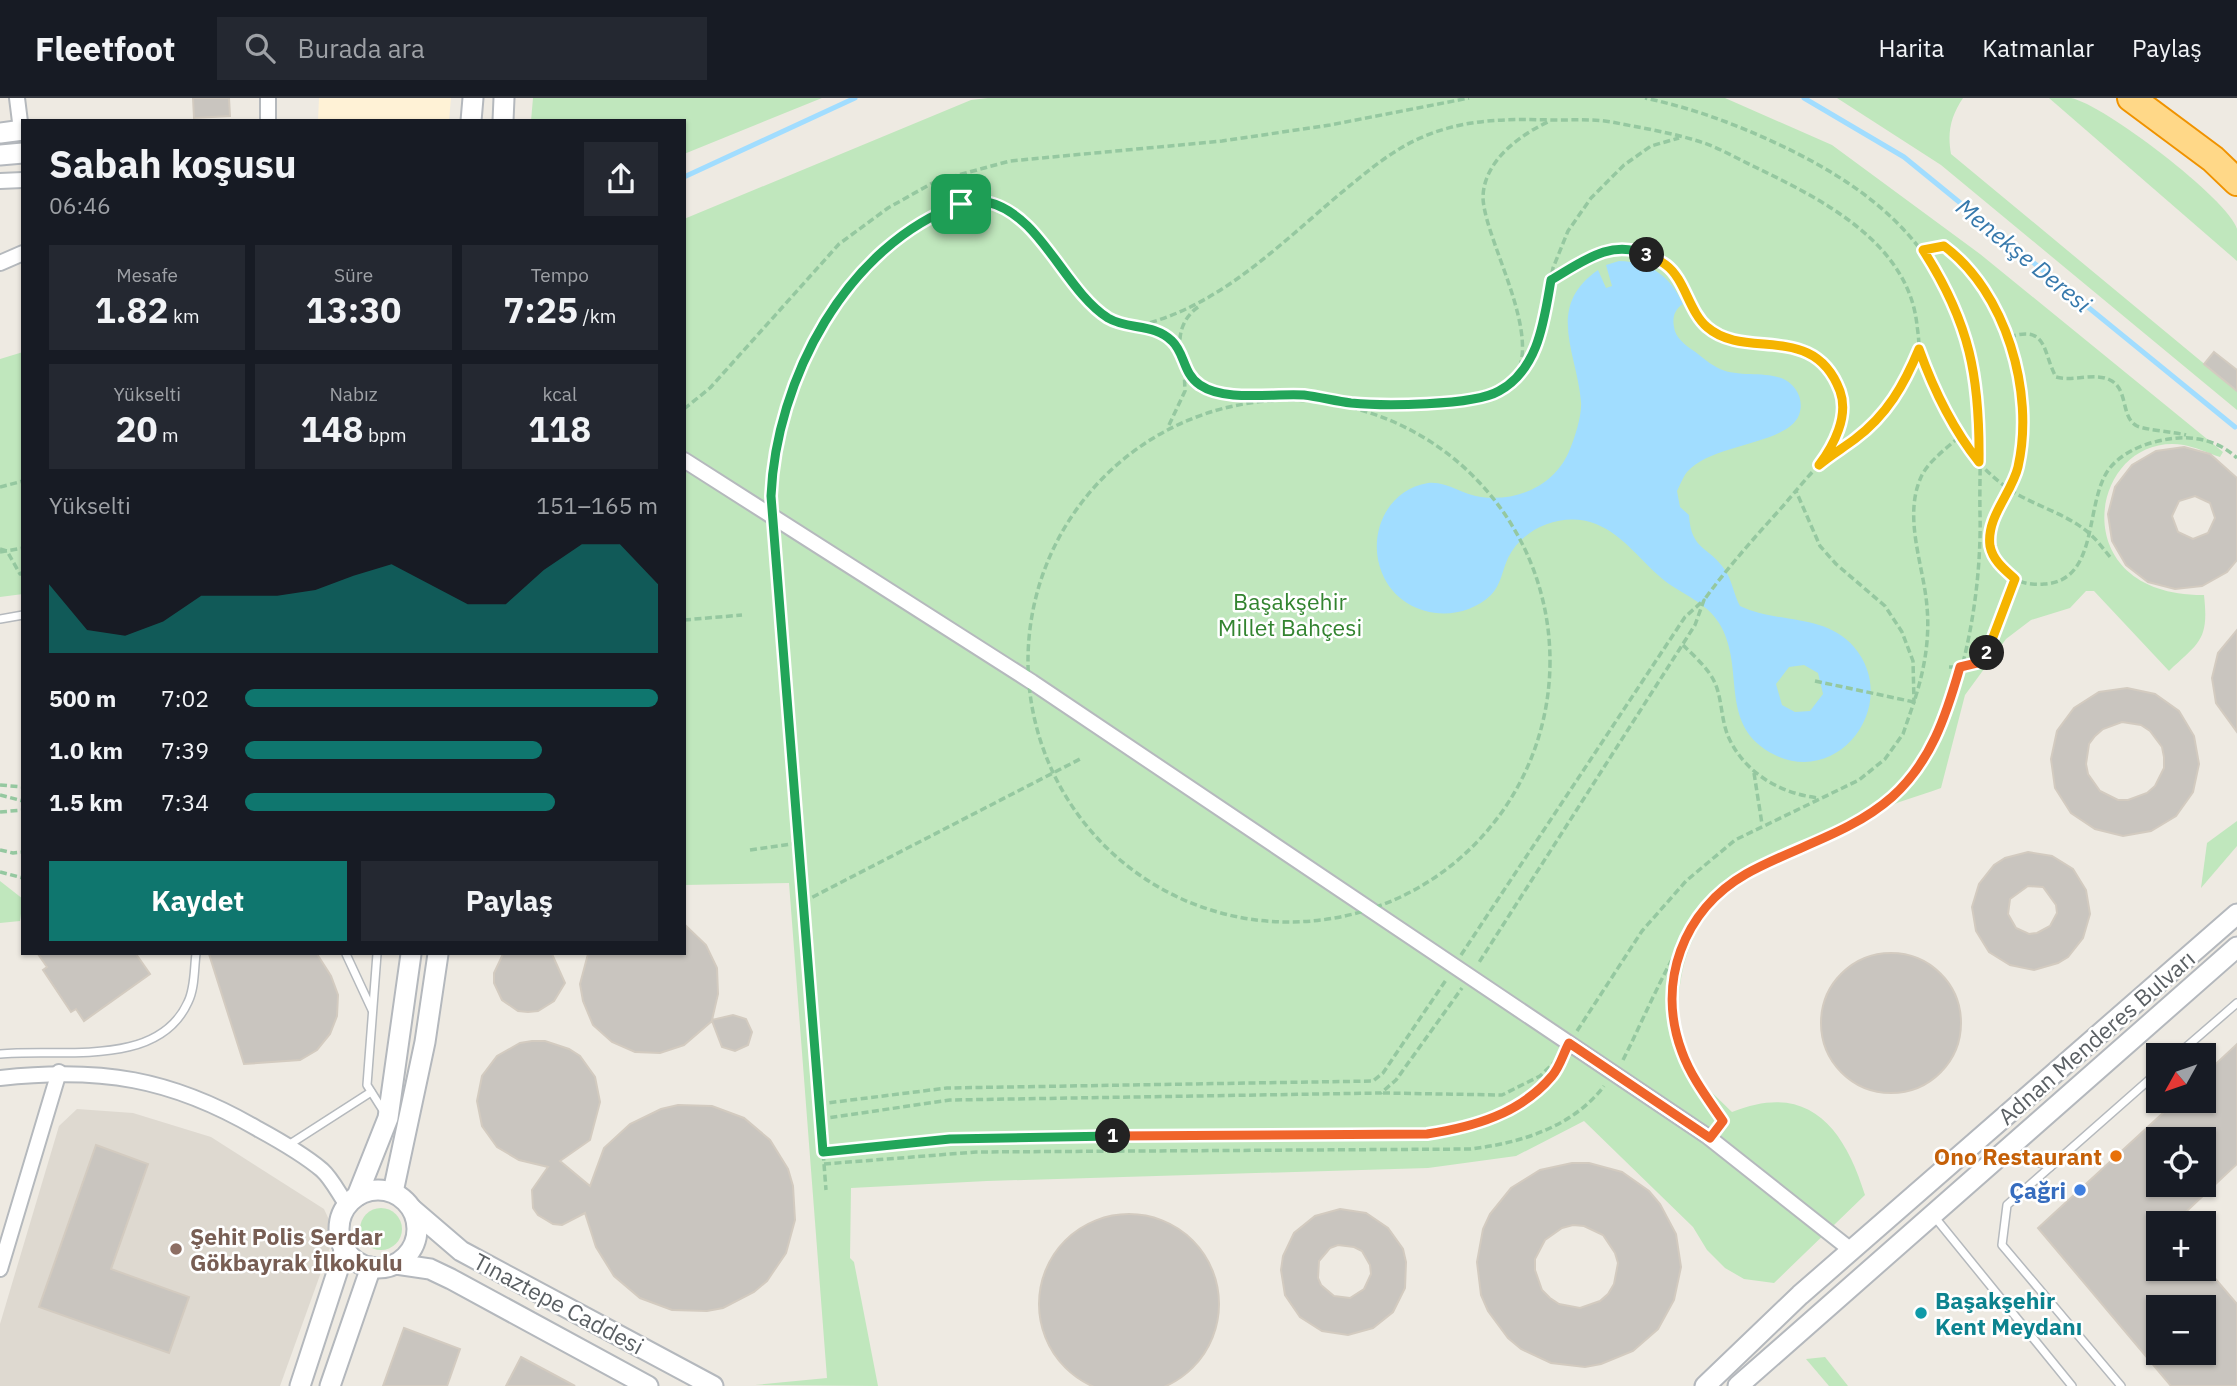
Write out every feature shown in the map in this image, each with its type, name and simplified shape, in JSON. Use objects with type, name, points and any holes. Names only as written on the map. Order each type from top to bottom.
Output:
[{"type":"highway","points":[[2130,98],[2213,159],[2237,182]]},
{"type":"street","points":[[17,98],[21,124]]},
{"type":"street","points":[[268,98],[268,119]]},
{"type":"street","points":[[471,119],[473,98]]},
{"type":"street","points":[[503,119],[504,98]]},
{"type":"street","points":[[0,133],[21,130]]},
{"type":"street","points":[[0,155],[21,153]]},
{"type":"street","points":[[0,181],[21,180]]},
{"type":"street","points":[[0,263],[21,254]]},
{"type":"street","points":[[686,461],[1032,682],[1614,1073],[1710,1138],[1851,1250]]},
{"type":"street","name":"Adnan Menderes Bulvarı","points":[[1705,1386],[1768,1323],[2237,914]]},
{"type":"street","name":"Adnan Menderes Bulvarı","points":[[1738,1386],[2237,947]]},
{"type":"street","points":[[300,1386],[345,1248],[340,1226],[388,1118],[411,955]]},
{"type":"street","points":[[393,1192],[425,1042],[438,955]]},
{"type":"street","points":[[0,1078],[59,1072],[102,1075],[178,1089],[220,1106],[287,1146],[323,1171],[352,1200]]},
{"type":"street","points":[[0,1269],[59,1072]]},
{"type":"street","points":[[345,1248],[361,1264],[372,1267],[396,1264],[414,1246],[417,1233],[412,1209],[393,1192],[381,1189],[352,1200]]},
{"type":"street","name":"Tınaztepe Caddesi","points":[[412,1209],[461,1251],[713,1386]]},
{"type":"street","name":"Tınaztepe Caddesi","points":[[396,1264],[430,1269],[451,1279],[648,1386]]},
{"type":"street","points":[[330,1386],[372,1267]]},
{"type":"lane","points":[[0,619],[21,615]]},
{"type":"lane","points":[[0,1054],[121,1049],[144,1045],[157,1039],[170,1028],[189,1002],[196,955]]},
{"type":"lane","points":[[346,955],[373,1011]]},
{"type":"lane","points":[[377,955],[367,1085],[388,1118]]},
{"type":"lane","points":[[2191,1043],[2237,1003]]},
{"type":"lane","points":[[2121,1386],[2002,1245],[2007,1205],[2146,1083]]},
{"type":"lane","points":[[287,1146],[371,1092]]},
{"type":"lane","points":[[2005,1149],[2050,1167]]},
{"type":"lane","points":[[1932,1213],[2072,1386]]},
{"type":"path","points":[[686,407],[710,388],[839,244],[888,208],[936,181],[1010,161],[1222,141],[1330,125],[1469,98]]},
{"type":"path","points":[[824,1164],[989,1152],[1471,1149],[1514,1141],[1568,1119],[1597,1095],[1614,1073],[1695,919],[1731,883],[1847,827],[1895,794],[1931,749],[1960,667],[1978,574],[1978,391],[1970,354],[1949,294],[1923,250],[1885,209],[1839,174],[1729,122],[1645,98]]},
{"type":"path","points":[[1180,356],[1180,333],[1190,313],[1372,168],[1424,136],[1484,118],[1606,121],[1703,142],[1809,193],[1854,224],[1889,259],[1905,283],[1915,309],[1919,349],[1932,386],[1959,437],[1979,462],[2008,489],[2089,532],[2111,558]]},
{"type":"path","points":[[1518,373],[1525,345],[1483,197],[1490,172],[1503,153],[1526,132],[1552,120]]},
{"type":"path","points":[[1281,394],[1352,403],[1472,399],[1499,391],[1536,350],[1551,280],[1569,231],[1591,198],[1624,165],[1651,146],[1681,138]]},
{"type":"path","points":[[826,1190],[771,496],[773,460],[801,363],[843,295],[897,241],[938,212],[961,204],[985,201],[1006,209],[1024,223],[1092,303],[1109,318],[1163,334],[1175,343],[1184,367],[1197,384],[1216,394],[1252,394],[1212,405],[1168,427],[1117,468],[1076,522],[1045,579],[1030,665],[1039,727],[1052,772],[1084,827],[1121,864],[1182,906],[1254,926],[1319,925],[1370,909],[1413,891],[1478,842],[1521,781],[1547,706],[1546,621],[1528,559],[1479,481],[1419,435],[1352,403]]},
{"type":"path","points":[[1923,250],[1944,246],[1959,256],[1990,295],[2009,337],[2020,393],[2021,435],[2018,468],[1991,527],[1990,547],[1999,565],[2015,579],[2033,585],[2055,583],[2072,574],[2084,555],[2103,480],[2111,467],[2130,451],[2157,441],[2188,436]]},
{"type":"path","points":[[1381,1093],[1396,1080],[1507,922],[1683,644],[1704,600],[1726,569],[1819,465],[1830,450],[1842,418],[1842,398],[1836,381],[1823,363],[1799,349],[1766,342],[1727,340],[1706,326],[1668,265],[1631,248],[1600,251],[1551,280]]},
{"type":"path","points":[[1135,326],[1178,315],[1209,300]]},
{"type":"path","points":[[2009,337],[2027,332],[2037,336],[2045,347],[2056,377],[2069,381],[2091,377],[2109,379],[2120,388],[2130,419],[2137,426],[2188,436],[2225,447],[2237,458]]},
{"type":"path","points":[[1819,465],[1854,439],[1889,407],[1906,381],[1919,349]]},
{"type":"path","points":[[1168,427],[1185,391],[1184,367]]},
{"type":"path","points":[[823,1152],[950,1139],[1427,1134],[1467,1128],[1520,1103],[1551,1078],[1569,1043],[1642,931],[1686,881],[1735,840],[1762,824],[1859,780],[1885,759],[1903,734],[1925,667],[1927,620],[1916,550],[1916,504],[1922,476],[1959,437]]},
{"type":"path","points":[[0,487],[21,482]]},
{"type":"path","points":[[1796,491],[1821,545],[1836,564],[1885,606],[1902,632],[1913,661],[1914,702]]},
{"type":"path","points":[[0,550],[21,548]]},
{"type":"path","points":[[7,551],[21,574]]},
{"type":"path","points":[[1949,667],[1977,663],[1988,651],[2015,579]]},
{"type":"path","points":[[819,1104],[947,1088],[1373,1081],[1383,1073],[1455,966],[1685,617],[1704,600]]},
{"type":"path","points":[[686,620],[742,615]]},
{"type":"path","points":[[1683,644],[1715,682],[1729,737],[1753,771],[1775,786],[1795,795],[1821,798]]},
{"type":"path","points":[[1815,681],[1914,702]]},
{"type":"path","points":[[803,902],[1082,758]]},
{"type":"path","points":[[1753,771],[1762,824]]},
{"type":"path","points":[[0,785],[21,787]]},
{"type":"path","points":[[0,795],[21,800]]},
{"type":"path","points":[[0,812],[21,810]]},
{"type":"path","points":[[750,850],[798,843]]},
{"type":"path","points":[[0,850],[21,852]]},
{"type":"path","points":[[0,872],[21,877]]},
{"type":"path","points":[[1677,955],[1673,1005],[1677,1038],[1690,1069],[1723,1121],[1710,1138]]},
{"type":"path","points":[[820,1118],[950,1100],[1381,1093],[1502,1095],[1540,1076],[1561,1057]]},
{"type":"shaded area","points":[[319,98],[451,98],[449,119],[318,119]]},
{"type":"shaded area","name":"Şehit Polis Serdar Gökbayrak İlkokulu","points":[[77,1109],[133,1113],[211,1137],[324,1209],[331,1224],[333,1239],[280,1386],[0,1386],[0,1324],[59,1126]]},
{"type":"green space","points":[[533,98],[822,98],[686,153],[686,119],[531,119]]},
{"type":"green space","name":"Başakşehir Millet Bahçesi","points":[[1725,98],[1832,145],[1980,254],[2223,452],[2220,457],[2184,445],[2152,447],[2127,462],[2111,486],[2104,515],[2109,544],[2126,570],[2158,588],[2204,595],[2205,622],[2200,639],[2169,671],[2094,591],[2086,591],[2070,608],[2031,620],[2006,639],[1965,695],[1941,788],[1884,808],[1825,841],[1759,867],[1729,889],[1711,909],[1697,931],[1681,980],[1679,1006],[1682,1033],[1692,1067],[1732,1112],[1759,1104],[1782,1102],[1802,1107],[1819,1116],[1834,1131],[1846,1149],[1865,1195],[1774,1283],[1744,1279],[1725,1268],[1707,1250],[1693,1227],[1584,1121],[1516,1156],[1428,1168],[987,1181],[851,1188],[850,1258],[854,1262],[878,1386],[755,1385],[827,1378],[789,883],[686,885],[686,218],[971,100]]},
{"type":"green space","points":[[1837,98],[1963,98],[1951,124],[1951,154],[2237,391],[2237,410],[1941,165]]},
{"type":"green space","points":[[2049,98],[2071,98],[2087,104],[2135,134],[2189,176],[2229,215],[2237,229],[2237,261]]},
{"type":"green space","points":[[21,353],[21,594],[0,597],[0,359]]},
{"type":"green space","points":[[2237,821],[2237,846],[2201,888],[2207,843]]},
{"type":"green space","points":[[0,881],[21,897],[21,914],[20,921],[0,923]]},
{"type":"green space","points":[[381,1208],[396,1214],[402,1229],[396,1244],[381,1250],[366,1244],[360,1229],[366,1214]]},
{"type":"green space","points":[[1825,1357],[1848,1386],[1829,1386],[1806,1359]]},
{"type":"water","points":[[1619,261],[1630,262],[1658,272],[1672,286],[1683,304],[1676,311],[1673,323],[1676,334],[1684,343],[1720,369],[1777,377],[1792,385],[1799,395],[1800,411],[1792,425],[1765,439],[1698,462],[1687,472],[1677,491],[1680,507],[1689,515],[1693,535],[1725,570],[1740,606],[1754,612],[1829,629],[1854,647],[1867,669],[1871,692],[1867,714],[1857,734],[1841,749],[1822,759],[1799,762],[1775,755],[1757,743],[1745,728],[1739,712],[1727,640],[1714,616],[1656,574],[1616,535],[1596,524],[1571,519],[1546,524],[1534,530],[1515,547],[1491,595],[1462,611],[1430,612],[1415,607],[1401,599],[1390,588],[1382,573],[1377,545],[1383,517],[1401,495],[1413,487],[1435,483],[1481,497],[1509,497],[1522,494],[1545,481],[1564,462],[1576,432],[1581,407],[1568,331],[1568,315],[1572,299],[1582,284],[1598,270],[1606,288],[1612,286],[1606,265]],"holes":[[[1804,665],[1818,673],[1823,694],[1810,711],[1795,712],[1782,705],[1776,684],[1789,667]]]},
{"type":"building","points":[[193,98],[229,98],[230,116],[194,118]]},
{"type":"building","points":[[2214,352],[2237,370],[2237,391],[2204,364]]},
{"type":"building","points":[[2184,447],[2210,454],[2237,478],[2237,560],[2227,572],[2202,586],[2175,589],[2148,582],[2126,565],[2112,541],[2108,514],[2115,487],[2132,465],[2156,451]],"holes":[[[2195,496],[2210,503],[2215,518],[2208,533],[2193,539],[2178,532],[2172,516],[2179,501]]]},
{"type":"building","points":[[2237,630],[2237,732],[2216,703],[2212,678],[2218,653]]},
{"type":"building","points":[[2127,688],[2155,694],[2179,711],[2194,736],[2199,764],[2193,792],[2176,816],[2151,831],[2123,836],[2095,829],[2071,813],[2055,788],[2051,759],[2057,731],[2074,708],[2099,692]],"holes":[[[2122,722],[2141,725],[2150,731],[2162,747],[2164,768],[2155,786],[2147,793],[2128,800],[2118,800],[2100,791],[2088,774],[2086,764],[2089,744],[2103,729]]]},
{"type":"building","points":[[2028,852],[2052,856],[2073,869],[2086,890],[2090,914],[2083,938],[2068,957],[2058,963],[2034,970],[2010,965],[1989,952],[1976,931],[1972,907],[1979,884],[1994,865],[2005,858]],"holes":[[[2028,886],[2043,887],[2056,905],[2057,913],[2050,926],[2029,934],[2016,928],[2008,914],[2010,899]]]},
{"type":"building","points":[[686,926],[706,945],[717,968],[718,994],[712,1020],[733,1015],[746,1019],[752,1032],[748,1045],[735,1051],[722,1047],[712,1021],[684,1045],[660,1053],[635,1052],[612,1042],[593,1025],[583,1001],[580,984],[588,955],[686,955]]},
{"type":"building","points":[[1891,953],[1918,958],[1941,973],[1956,996],[1961,1023],[1956,1050],[1941,1073],[1918,1088],[1891,1093],[1864,1088],[1841,1073],[1826,1050],[1821,1023],[1826,996],[1841,973],[1864,958]]},
{"type":"building","points":[[39,955],[137,955],[150,974],[84,1021],[76,1009],[71,1012],[43,970],[47,967]]},
{"type":"building","points":[[209,955],[318,955],[331,976],[338,995],[337,1016],[330,1034],[317,1050],[300,1060],[244,1064]]},
{"type":"building","points":[[503,955],[552,955],[565,983],[554,1001],[538,1011],[518,1011],[502,1000],[494,983],[494,973]]},
{"type":"building","points":[[545,1041],[569,1049],[580,1056],[595,1077],[600,1102],[590,1140],[560,1161],[590,1186],[604,1148],[630,1124],[661,1109],[678,1105],[712,1106],[744,1118],[770,1140],[788,1169],[793,1186],[795,1220],[786,1253],[767,1281],[754,1292],[723,1308],[707,1311],[672,1310],[640,1298],[614,1276],[596,1247],[585,1213],[562,1225],[553,1224],[538,1215],[533,1208],[532,1190],[548,1167],[519,1160],[497,1147],[482,1126],[477,1101],[482,1076],[497,1056],[520,1043]]},
{"type":"building","points":[[2237,1044],[2237,1164],[2216,1184],[2216,1127],[2148,1127],[2163,1113],[2216,1113],[2216,1064]]},
{"type":"building","points":[[2146,1129],[2146,1197],[2202,1197],[2187,1211],[2146,1211],[2146,1281],[2216,1280],[2237,1304],[2237,1386],[2171,1386],[2153,1365],[2216,1365],[2216,1295],[2146,1295],[2146,1356],[2038,1228]]},
{"type":"building","points":[[96,1145],[148,1164],[111,1269],[189,1297],[169,1353],[39,1307]]},
{"type":"building","points":[[1572,1163],[1589,1163],[1622,1172],[1649,1191],[1660,1204],[1676,1234],[1681,1267],[1674,1300],[1658,1329],[1633,1351],[1601,1364],[1585,1367],[1551,1363],[1521,1349],[1508,1338],[1488,1311],[1481,1295],[1477,1262],[1483,1229],[1490,1214],[1511,1188],[1540,1170]],"holes":[[[1584,1226],[1603,1235],[1618,1263],[1614,1284],[1608,1294],[1600,1301],[1580,1308],[1559,1304],[1542,1290],[1535,1270],[1535,1259],[1545,1240],[1562,1228]]]},
{"type":"building","points":[[1340,1209],[1366,1213],[1388,1228],[1403,1249],[1406,1262],[1405,1288],[1393,1312],[1373,1328],[1348,1335],[1322,1331],[1300,1317],[1285,1295],[1281,1270],[1283,1256],[1294,1233],[1315,1216]],"holes":[[[1338,1245],[1362,1251],[1370,1265],[1371,1274],[1364,1289],[1350,1298],[1334,1296],[1321,1285],[1318,1278],[1319,1261],[1330,1248]]]},
{"type":"building","points":[[1111,1215],[1147,1215],[1164,1220],[1179,1229],[1193,1240],[1204,1254],[1213,1269],[1218,1286],[1218,1322],[1213,1339],[1193,1368],[1166,1387],[1092,1387],[1065,1368],[1045,1339],[1040,1322],[1040,1286],[1045,1269],[1054,1254],[1065,1240],[1079,1229],[1094,1220]]},
{"type":"building","points":[[404,1328],[460,1349],[447,1386],[383,1386]]},
{"type":"building","points":[[521,1357],[575,1386],[506,1386]]},
{"type":"waterway","name":"Menekşe Deresi","points":[[686,176],[855,98]]},
{"type":"waterway","name":"Menekşe Deresi","points":[[1804,98],[1904,157],[2235,427]]},
{"type":"place","name":"Ono Restaurant","points":[[2116,1156]]},
{"type":"place","name":"Çağri","points":[[2080,1190]]},
{"type":"place","name":"Şehit Polis Serdar Gökbayrak İlkokulu","points":[[176,1249]]},
{"type":"place","name":"Başakşehir Kent Meydanı","points":[[1921,1313]]},
{"type":"route","points":[[985,201],[1006,209],[1024,223],[1092,303],[1109,318],[1163,334],[1175,343],[1184,367],[1197,384],[1216,394],[1305,395],[1352,403],[1472,399],[1499,391],[1536,350],[1551,280],[1600,251],[1631,248],[1668,265],[1706,326],[1727,340],[1766,342],[1799,349],[1823,363],[1836,381],[1842,398],[1842,418],[1830,450],[1819,465],[1871,426],[1889,407],[1906,381],[1919,349],[1932,386],[1959,437],[1979,462],[1980,411],[1974,366],[1949,294],[1923,250],[1944,246],[1959,256],[1990,295],[2009,337],[2020,393],[2021,435],[2018,468],[1991,527],[1990,547],[1999,565],[2015,579],[1988,651],[1977,663],[1960,667],[1940,730],[1931,749],[1905,784],[1884,804],[1847,827],[1763,865],[1731,883],[1706,906],[1685,935],[1677,955],[1673,988],[1674,1021],[1677,1038],[1690,1069],[1723,1121],[1710,1138],[1569,1043],[1551,1078],[1520,1103],[1492,1119],[1467,1128],[1427,1134],[1257,1133],[950,1139],[823,1152],[771,496],[773,460],[785,410],[801,363],[843,295],[876,259],[907,232],[938,212],[961,204],[985,201]]}]
